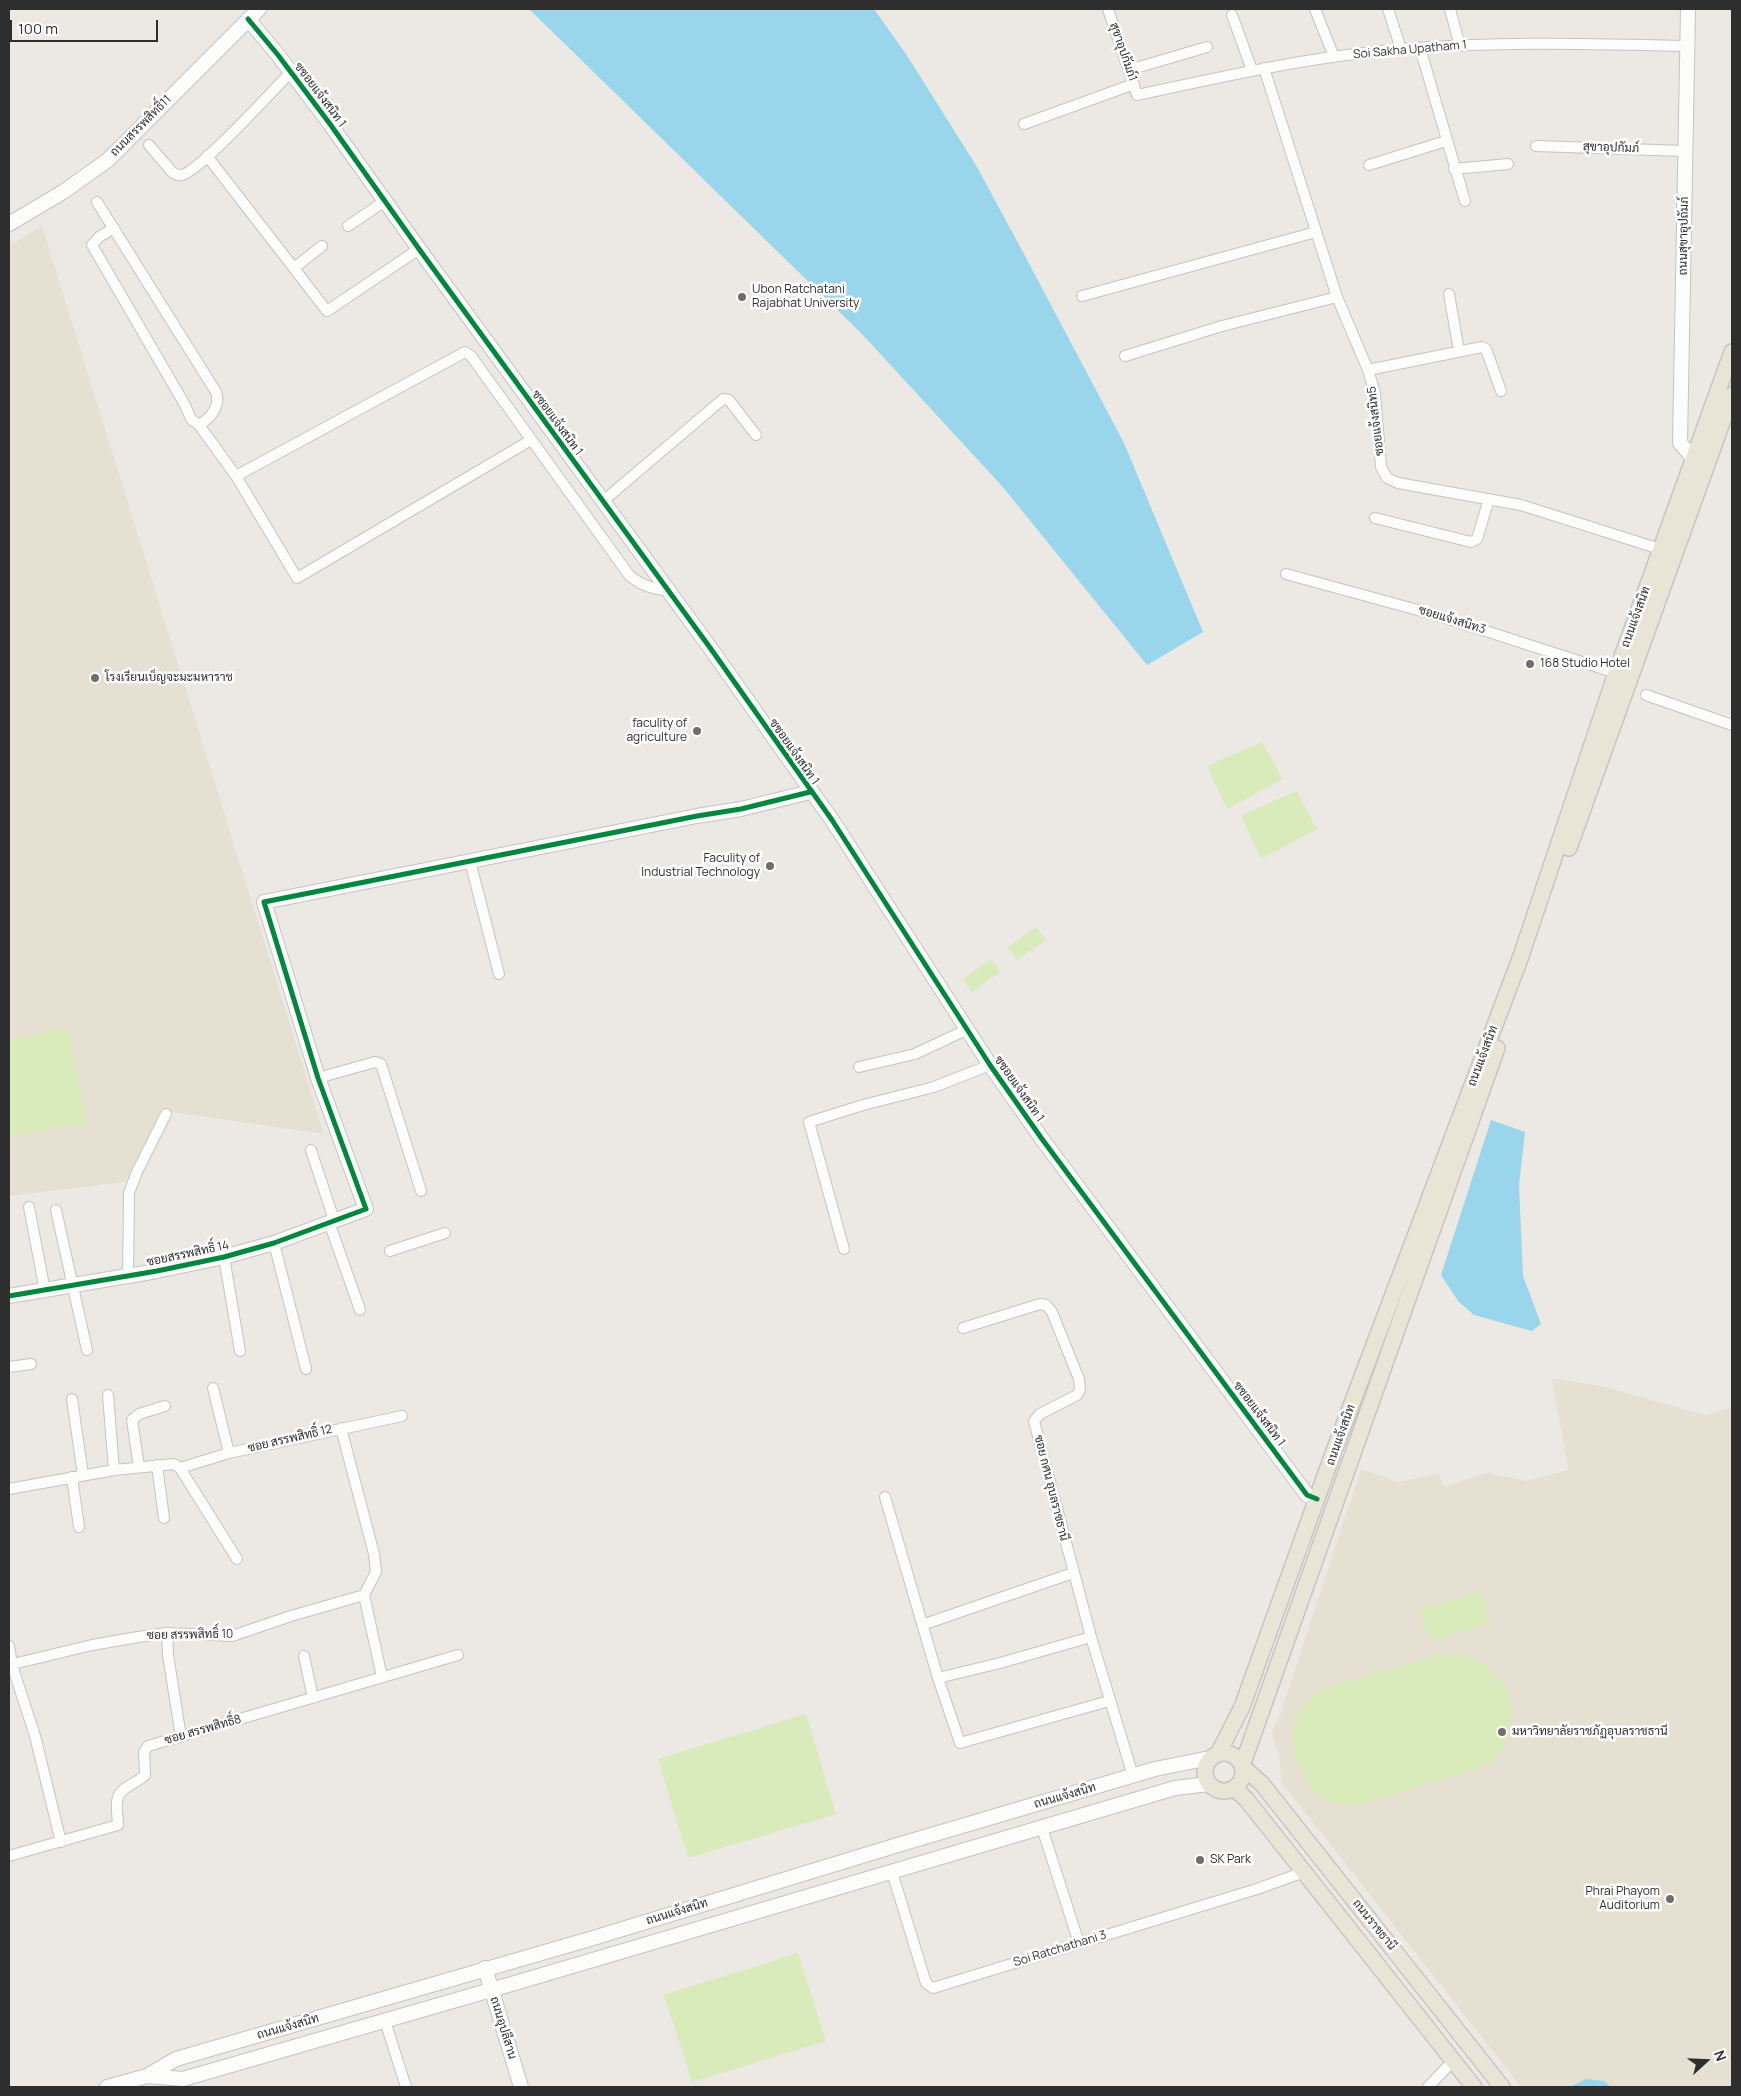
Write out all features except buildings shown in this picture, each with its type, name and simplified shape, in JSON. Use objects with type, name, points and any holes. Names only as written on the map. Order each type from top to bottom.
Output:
[{"type":"main road","name":"ถนนแจ้งสนิท","points":[[1214,1756],[1242,1706],[1317,1499],[1521,956],[1616,673],[1732,352]]},
{"type":"main road","name":"ถนนแจ้งสนิท","points":[[1242,1766],[1503,1030],[1732,395]]},
{"type":"main road","points":[[1227,1753],[1235,1756],[1242,1766],[1243,1775],[1240,1783],[1234,1788],[1224,1791],[1216,1790],[1209,1784],[1206,1766],[1214,1756],[1227,1753]]},
{"type":"main road","name":"ถนนราชธานี","points":[[1242,1766],[1262,1784],[1502,2087]]},
{"type":"main road","name":"ถนนราชธานี","points":[[1234,1788],[1246,1799],[1474,2087]]},
{"type":"main road","points":[[1304,1872],[1323,1861]]},
{"type":"street","name":"ถนนสรรพสิทธิ์11","points":[[9,224],[63,192],[108,160],[258,9]]},
{"type":"street","name":"สุขาอุปกัมภ์1","points":[[1108,9],[1137,95]]},
{"type":"street","points":[[1315,9],[1334,57]]},
{"type":"street","points":[[1388,9],[1401,49]]},
{"type":"street","points":[[1450,9],[1460,46]]},
{"type":"street","name":"ถนนสุขาอุปถัมภ์","points":[[1688,9],[1680,443],[1693,458]]},
{"type":"street","points":[[1232,15],[1252,70]]},
{"type":"street","name":"ซซอยแจ้งสนิท 1","points":[[248,19],[291,72],[666,590],[711,649],[810,792],[832,820],[990,1065],[1042,1138],[1307,1494],[1317,1499]]},
{"type":"street","name":"Soi Sakha Upatham 1","points":[[1137,95],[1252,70],[1401,49],[1537,42],[1688,46]]},
{"type":"street","points":[[1129,70],[1207,47]]},
{"type":"street","points":[[1420,48],[1454,169],[1465,201]]},
{"type":"street","name":"ซอยแจ้งสนิท5","points":[[1264,68],[1337,297],[1368,370],[1375,393],[1381,467],[1387,478],[1398,483],[1522,505],[1660,550]]},
{"type":"street","points":[[149,145],[172,172],[182,175],[188,172],[207,156],[291,72]]},
{"type":"street","points":[[1024,124],[1134,84]]},
{"type":"street","points":[[1369,165],[1446,141]]},
{"type":"street","name":"สุขาอุปกัมภ์","points":[[1536,146],[1686,151]]},
{"type":"street","points":[[207,156],[328,311],[419,250]]},
{"type":"street","points":[[1454,169],[1508,164]]},
{"type":"street","points":[[96,202],[216,392],[218,399],[216,406],[207,420],[199,425]]},
{"type":"street","points":[[348,226],[385,202]]},
{"type":"street","points":[[114,228],[94,242],[93,248],[185,404],[191,419],[199,425],[236,476],[297,578],[531,440]]},
{"type":"street","points":[[1082,296],[1316,232]]},
{"type":"street","points":[[294,268],[322,246]]},
{"type":"street","points":[[1449,294],[1459,351]]},
{"type":"street","points":[[1124,356],[1222,326],[1337,297]]},
{"type":"street","points":[[1368,370],[1482,347],[1486,349],[1501,391]]},
{"type":"street","points":[[236,476],[465,352],[471,356],[629,575],[637,583],[654,589],[666,590]]},
{"type":"street","points":[[602,502],[723,398],[729,400],[756,435]]},
{"type":"street","points":[[1375,518],[1471,542],[1477,539],[1489,499]]},
{"type":"street","name":"ซอยแจ้งสนิท3","points":[[1286,574],[1436,615],[1616,673]]},
{"type":"street","points":[[1646,695],[1732,725]]},
{"type":"street","points":[[421,1191],[382,1064],[375,1062],[318,1078],[264,902],[741,808],[810,792]]},
{"type":"street","points":[[470,861],[499,974]]},
{"type":"street","points":[[859,1067],[914,1054],[968,1029]]},
{"type":"street","points":[[844,1248],[809,1122],[863,1105],[934,1087],[990,1065]]},
{"type":"street","name":"ซอยสรรพสิทธิ์ 14","points":[[9,1296],[128,1276],[224,1257],[274,1243],[366,1209],[318,1078]]},
{"type":"street","points":[[128,1276],[129,1193],[136,1174],[166,1114]]},
{"type":"street","points":[[310,1150],[360,1310]]},
{"type":"street","points":[[29,1207],[45,1291]]},
{"type":"street","points":[[56,1210],[71,1286],[87,1350]]},
{"type":"street","points":[[390,1251],[445,1233]]},
{"type":"street","points":[[274,1243],[306,1369]]},
{"type":"street","points":[[224,1257],[240,1351]]},
{"type":"street","name":"ซอย กศน อุบลราชธานี","points":[[962,1328],[1040,1304],[1046,1305],[1052,1312],[1079,1379],[1080,1390],[1077,1395],[1040,1414],[1034,1421],[1073,1573],[1133,1776]]},
{"type":"street","points":[[9,1367],[31,1364]]},
{"type":"street","points":[[212,1388],[229,1453]]},
{"type":"street","points":[[108,1395],[114,1470]]},
{"type":"street","points":[[72,1399],[78,1476],[79,1527]]},
{"type":"street","points":[[139,1467],[132,1420],[139,1414],[164,1406]]},
{"type":"street","name":"ซอย สรรพสิทธิ์ 12","points":[[9,1488],[139,1467],[174,1464],[180,1468],[229,1453],[402,1416]]},
{"type":"street","points":[[341,1428],[374,1554],[376,1572],[364,1595],[382,1677]]},
{"type":"street","points":[[157,1465],[164,1518]]},
{"type":"street","points":[[180,1468],[237,1559]]},
{"type":"street","points":[[885,1497],[938,1678],[960,1743],[1110,1701]]},
{"type":"street","points":[[922,1624],[1073,1573]]},
{"type":"street","name":"ซอย สรรพสิทธิ์ 10","points":[[10,1665],[92,1645],[167,1633],[232,1636],[291,1616],[364,1595]]},
{"type":"street","points":[[167,1633],[168,1655],[181,1737]]},
{"type":"street","points":[[938,1678],[1000,1663],[1091,1637]]},
{"type":"street","points":[[9,1646],[10,1665],[35,1736],[61,1842]]},
{"type":"street","name":"ซอย สรรพสิทธิ์8","points":[[9,1856],[118,1825],[117,1797],[123,1790],[146,1775],[144,1752],[148,1746],[458,1655]]},
{"type":"street","points":[[304,1656],[313,1698]]},
{"type":"street","name":"ถนนแจ้งสนิท","points":[[149,2082],[176,2059],[590,1939],[1155,1769],[1214,1756]]},
{"type":"street","name":"ถนนแจ้งสนิท","points":[[107,2087],[183,2079],[492,1990],[1175,1788],[1209,1784]]},
{"type":"street","points":[[1042,1828],[1079,1943]]},
{"type":"street","points":[[928,1836],[936,1859]]},
{"type":"street","name":"Soi Ratchathani 3","points":[[892,1872],[926,1983],[933,1988],[1257,1889],[1304,1872]]},
{"type":"street","name":"ถนนอุปลีสาน","points":[[485,1968],[521,2087]]},
{"type":"street","points":[[385,2021],[406,2087]]},
{"type":"street","points":[[1428,2087],[1453,2061]]},
{"type":"shaded area","name":"โรงเรียนเบ็ญจะมะมหาราช","points":[[42,226],[324,1134],[164,1111],[148,1137],[125,1182],[9,1196],[9,246]]},
{"type":"shaded area","name":"มหาวิทยาลัยราชภัฏอุบลราชธานี","points":[[1552,1378],[1605,1387],[1705,1415],[1732,1407],[1732,2087],[1521,2087],[1282,1783],[1279,1755],[1272,1737],[1273,1728],[1280,1715],[1361,1469],[1398,1482],[1438,1474],[1445,1487],[1487,1473],[1527,1481],[1568,1470]]},
{"type":"green space","points":[[1262,742],[1283,779],[1227,809],[1207,766]]},
{"type":"green space","points":[[1296,791],[1317,829],[1261,859],[1241,816]]},
{"type":"green space","points":[[1036,927],[1046,940],[1017,960],[1008,947]]},
{"type":"green space","points":[[991,959],[1000,972],[972,992],[963,979]]},
{"type":"green space","points":[[68,1028],[86,1123],[9,1137],[9,1040]]},
{"type":"green space","points":[[1482,1591],[1490,1623],[1430,1641],[1419,1610]]},
{"type":"green space","points":[[1441,1654],[1463,1655],[1479,1660],[1497,1676],[1506,1689],[1513,1710],[1511,1729],[1505,1745],[1489,1765],[1359,1805],[1345,1805],[1326,1800],[1314,1790],[1302,1772],[1293,1740],[1295,1720],[1304,1706],[1314,1696],[1328,1687]]},
{"type":"green space","points":[[806,1714],[836,1814],[688,1858],[658,1759]]},
{"type":"green space","points":[[798,1953],[826,2041],[692,2082],[664,1995]]},
{"type":"water","points":[[529,9],[874,9],[906,54],[977,167],[1124,443],[1203,632],[1147,665],[1002,486],[861,333]]},
{"type":"water","points":[[1491,1120],[1525,1132],[1519,1185],[1523,1276],[1541,1324],[1532,1331],[1474,1315],[1458,1301],[1441,1275]]},
{"type":"water","points":[[1586,2079],[1604,2081],[1611,2087],[1570,2087]]},
{"type":"cycle path","points":[[248,19],[330,124],[711,649],[832,820],[990,1065],[1042,1139],[1307,1495],[1317,1499]]},
{"type":"cycle path","points":[[9,1296],[157,1271],[224,1257],[274,1243],[366,1209],[318,1078],[264,902],[697,816],[741,809],[810,792]]},
{"type":"place","name":"Ubon Ratchatani Rajabhat University","points":[[742,297]]},
{"type":"place","name":"168 Studio Hotel","points":[[1530,664]]},
{"type":"place","name":"โรงเรียนเบ็ญจะมะมหาราช","points":[[95,678]]},
{"type":"place","name":"faculity of agriculture","points":[[697,731]]},
{"type":"place","name":"Faculity of Industrial Technology","points":[[770,866]]},
{"type":"place","name":"มหาวิทยาลัยราชภัฏอุบลราชธานี","points":[[1502,1732]]},
{"type":"place","name":"SK Park","points":[[1200,1860]]},
{"type":"place","name":"Phrai Phayom Auditorium","points":[[1670,1899]]}]
